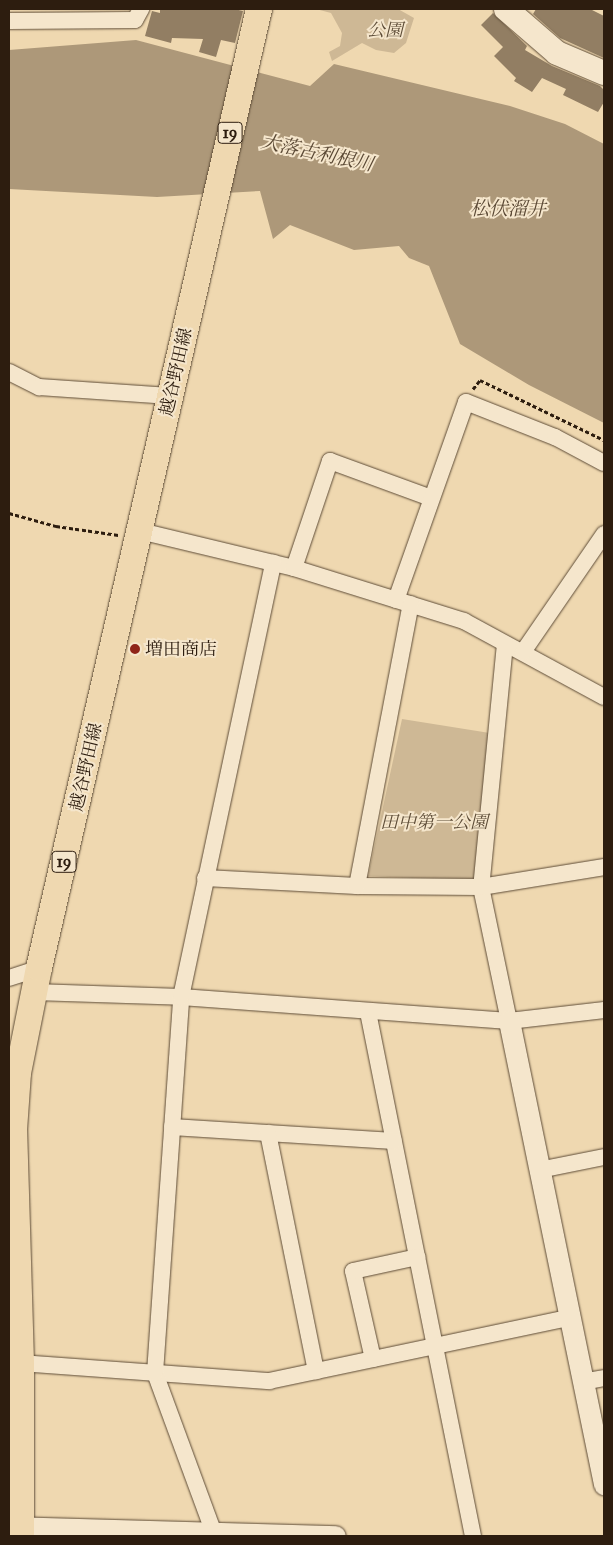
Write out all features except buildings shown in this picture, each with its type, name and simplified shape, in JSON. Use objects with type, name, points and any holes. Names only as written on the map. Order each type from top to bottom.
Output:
[{"type":"main road","name":"越谷野田線","points":[[17,1530],[21,1363],[12,1176],[18,1072],[36,980],[259,9]]},
{"type":"main road","points":[[506,9],[557,53],[604,73]]},
{"type":"street","points":[[9,21],[135,20],[141,9]]},
{"type":"street","points":[[9,372],[39,387],[170,396]]},
{"type":"street","points":[[357,886],[404,602],[432,498],[466,402],[555,437],[604,462]]},
{"type":"street","points":[[294,568],[330,462],[432,498]]},
{"type":"street","points":[[139,534],[294,568],[464,621],[604,698]]},
{"type":"street","points":[[523,652],[599,553],[604,534]]},
{"type":"street","points":[[215,1535],[155,1373],[182,997],[205,878],[273,563]]},
{"type":"street","points":[[505,644],[481,887],[568,1318],[604,1484]]},
{"type":"street","points":[[205,878],[357,886],[481,887],[604,867]]},
{"type":"street","points":[[9,978],[182,997],[509,1021],[604,1010]]},
{"type":"street","points":[[368,1012],[473,1536]]},
{"type":"street","points":[[172,1127],[394,1141]]},
{"type":"street","points":[[268,1133],[316,1371]]},
{"type":"street","points":[[539,1170],[604,1158]]},
{"type":"street","points":[[372,1359],[353,1271],[418,1257]]},
{"type":"street","points":[[21,1363],[269,1380],[568,1318]]},
{"type":"street","points":[[582,1382],[604,1378]]},
{"type":"street","points":[[17,1530],[335,1536]]},
{"type":"path","points":[[466,402],[480,380],[604,440]]},
{"type":"path","points":[[9,513],[56,526],[139,534]]},
{"type":"green space","name":"公園","points":[[316,9],[398,9],[414,18],[406,43],[394,53],[376,50],[362,43],[332,61],[329,52],[340,46],[342,33],[331,13]]},
{"type":"green space","name":"田中第一公園","points":[[402,719],[496,734],[481,881],[368,876]]},
{"type":"water","points":[[136,40],[310,86],[334,64],[510,106],[565,124],[604,144],[604,423],[529,385],[460,344],[429,266],[409,258],[399,246],[354,250],[290,225],[273,239],[260,191],[157,197],[9,189],[9,50]]},
{"type":"place","name":"増田商店","points":[[135,649]]},
{"type":"water label","name":"大落古利根川","points":[[317,153]]},
{"type":"water label","name":"松伏溜井","points":[[508,209]]}]
